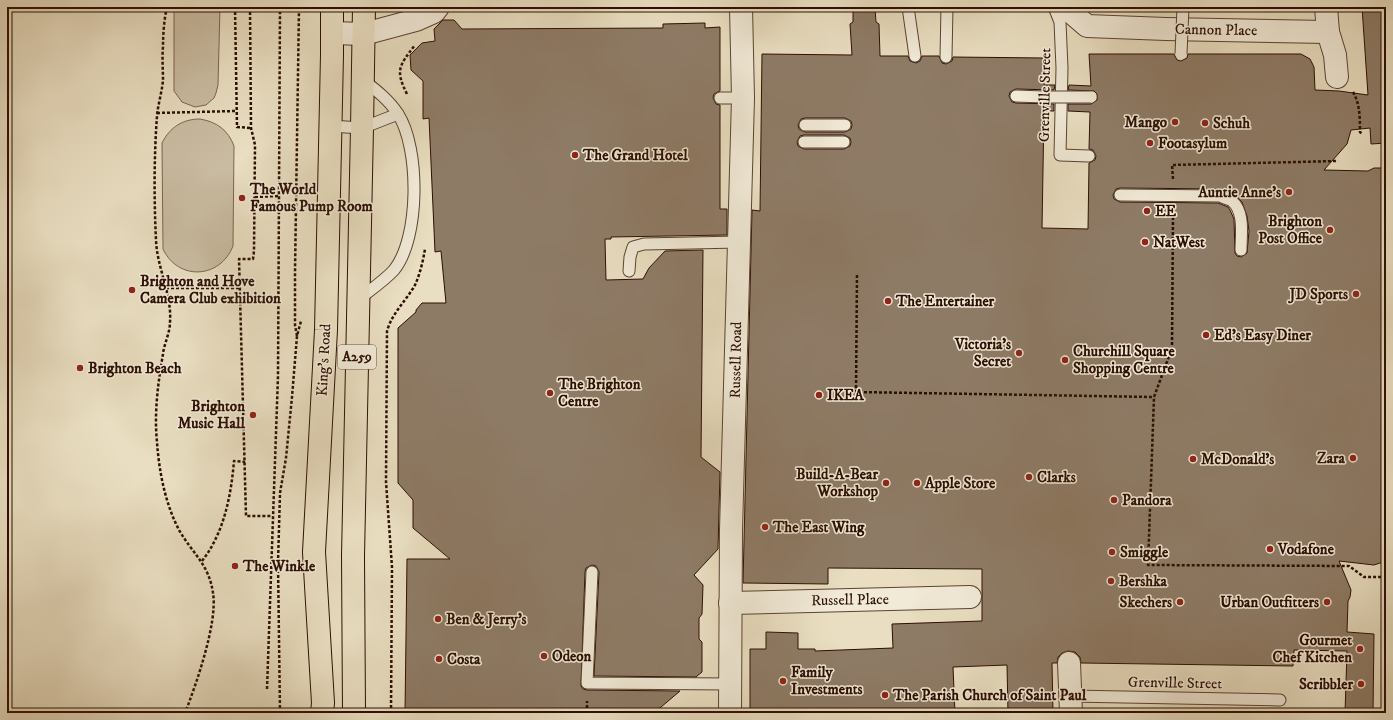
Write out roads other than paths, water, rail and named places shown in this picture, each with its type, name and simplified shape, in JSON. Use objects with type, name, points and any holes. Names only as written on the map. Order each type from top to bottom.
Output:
[{"type":"main road","name":"King's Road","points":[[322,713],[324,703],[314,552],[326,330],[332,7]]},
{"type":"main road","name":"A259","points":[[354,713],[353,556],[364,7]]},
{"type":"street","points":[[332,33],[364,34],[416,20],[434,12],[438,7]]},
{"type":"street","name":"Russell Road","points":[[730,713],[730,603],[743,98],[741,7]]},
{"type":"street","name":"Cannon Place","points":[[1065,7],[1088,26],[1328,32]]},
{"type":"street","points":[[1326,7],[1328,32],[1335,55],[1337,76]]},
{"type":"street","name":"Russell Place","points":[[730,603],[970,597]]},
{"type":"street","points":[[1069,663],[1070,705]]},
{"type":"lane","points":[[908,7],[915,56]]},
{"type":"lane","points":[[946,56],[947,7]]},
{"type":"lane","name":"Grenville Street","points":[[1054,7],[1060,22],[1062,68],[1060,155],[1089,156]]},
{"type":"lane","points":[[1181,54],[1183,7]]},
{"type":"lane","points":[[358,300],[394,270],[405,252],[412,221],[414,189],[413,159],[407,132],[398,114],[386,98],[363,80]]},
{"type":"lane","points":[[1016,96],[1091,96]]},
{"type":"lane","points":[[720,98],[743,98]]},
{"type":"lane","points":[[330,126],[362,128],[398,114]]},
{"type":"lane","points":[[804,126],[845,125]]},
{"type":"lane","points":[[804,142],[844,142]]},
{"type":"lane","points":[[1120,195],[1220,196],[1232,201],[1239,210],[1241,223],[1241,250]]},
{"type":"lane","points":[[629,271],[630,257],[633,247],[644,244],[739,242]]},
{"type":"lane","points":[[592,572],[587,683],[731,684]]},
{"type":"lane","name":"Grenville Street","points":[[1070,705],[1280,700]]},
{"type":"place","name":"Mango","points":[[1175,122]]},
{"type":"place","name":"Schuh","points":[[1205,123]]},
{"type":"place","name":"Footasylum","points":[[1150,143]]},
{"type":"place","name":"The Grand Hotel","points":[[575,155]]},
{"type":"place","name":"Auntie Anne's","points":[[1289,192]]},
{"type":"place","name":"The World Famous Pump Room","points":[[242,198]]},
{"type":"place","name":"EE","points":[[1147,211]]},
{"type":"place","name":"Brighton Post Office","points":[[1330,230]]},
{"type":"place","name":"NatWest","points":[[1145,242]]},
{"type":"place","name":"Brighton and Hove Camera Club exhibition","points":[[132,290]]},
{"type":"place","name":"JD Sports","points":[[1356,294]]},
{"type":"place","name":"The Entertainer","points":[[888,301]]},
{"type":"place","name":"Ed's Easy Diner","points":[[1206,335]]},
{"type":"place","name":"Victoria's Secret","points":[[1019,353]]},
{"type":"place","name":"Churchill Square Shopping Centre","points":[[1065,360]]},
{"type":"place","name":"Brighton Beach","points":[[80,368]]},
{"type":"place","name":"The Brighton Centre","points":[[550,393]]},
{"type":"place","name":"IKEA","points":[[819,395]]},
{"type":"place","name":"Brighton Music Hall","points":[[253,415]]},
{"type":"place","name":"Zara","points":[[1353,458]]},
{"type":"place","name":"McDonald's","points":[[1193,459]]},
{"type":"place","name":"Clarks","points":[[1029,477]]},
{"type":"place","name":"Build-A-Bear Workshop","points":[[886,483]]},
{"type":"place","name":"Apple Store","points":[[917,483]]},
{"type":"place","name":"Pandora","points":[[1114,500]]},
{"type":"place","name":"The East Wing","points":[[765,527]]},
{"type":"place","name":"Vodafone","points":[[1270,549]]},
{"type":"place","name":"Smiggle","points":[[1112,552]]},
{"type":"place","name":"The Winkle","points":[[235,566]]},
{"type":"place","name":"Bershka","points":[[1111,581]]},
{"type":"place","name":"Skechers","points":[[1180,602]]},
{"type":"place","name":"Urban Outfitters","points":[[1327,602]]},
{"type":"place","name":"Ben & Jerry's","points":[[438,619]]},
{"type":"place","name":"Gourmet Chef Kitchen","points":[[1360,649]]},
{"type":"place","name":"Odeon","points":[[544,656]]},
{"type":"place","name":"Costa","points":[[439,659]]},
{"type":"place","name":"Family Investments","points":[[783,681]]},
{"type":"place","name":"Scribbler","points":[[1361,684]]},
{"type":"place","name":"The Parish Church of Saint Paul","points":[[885,695]]}]
